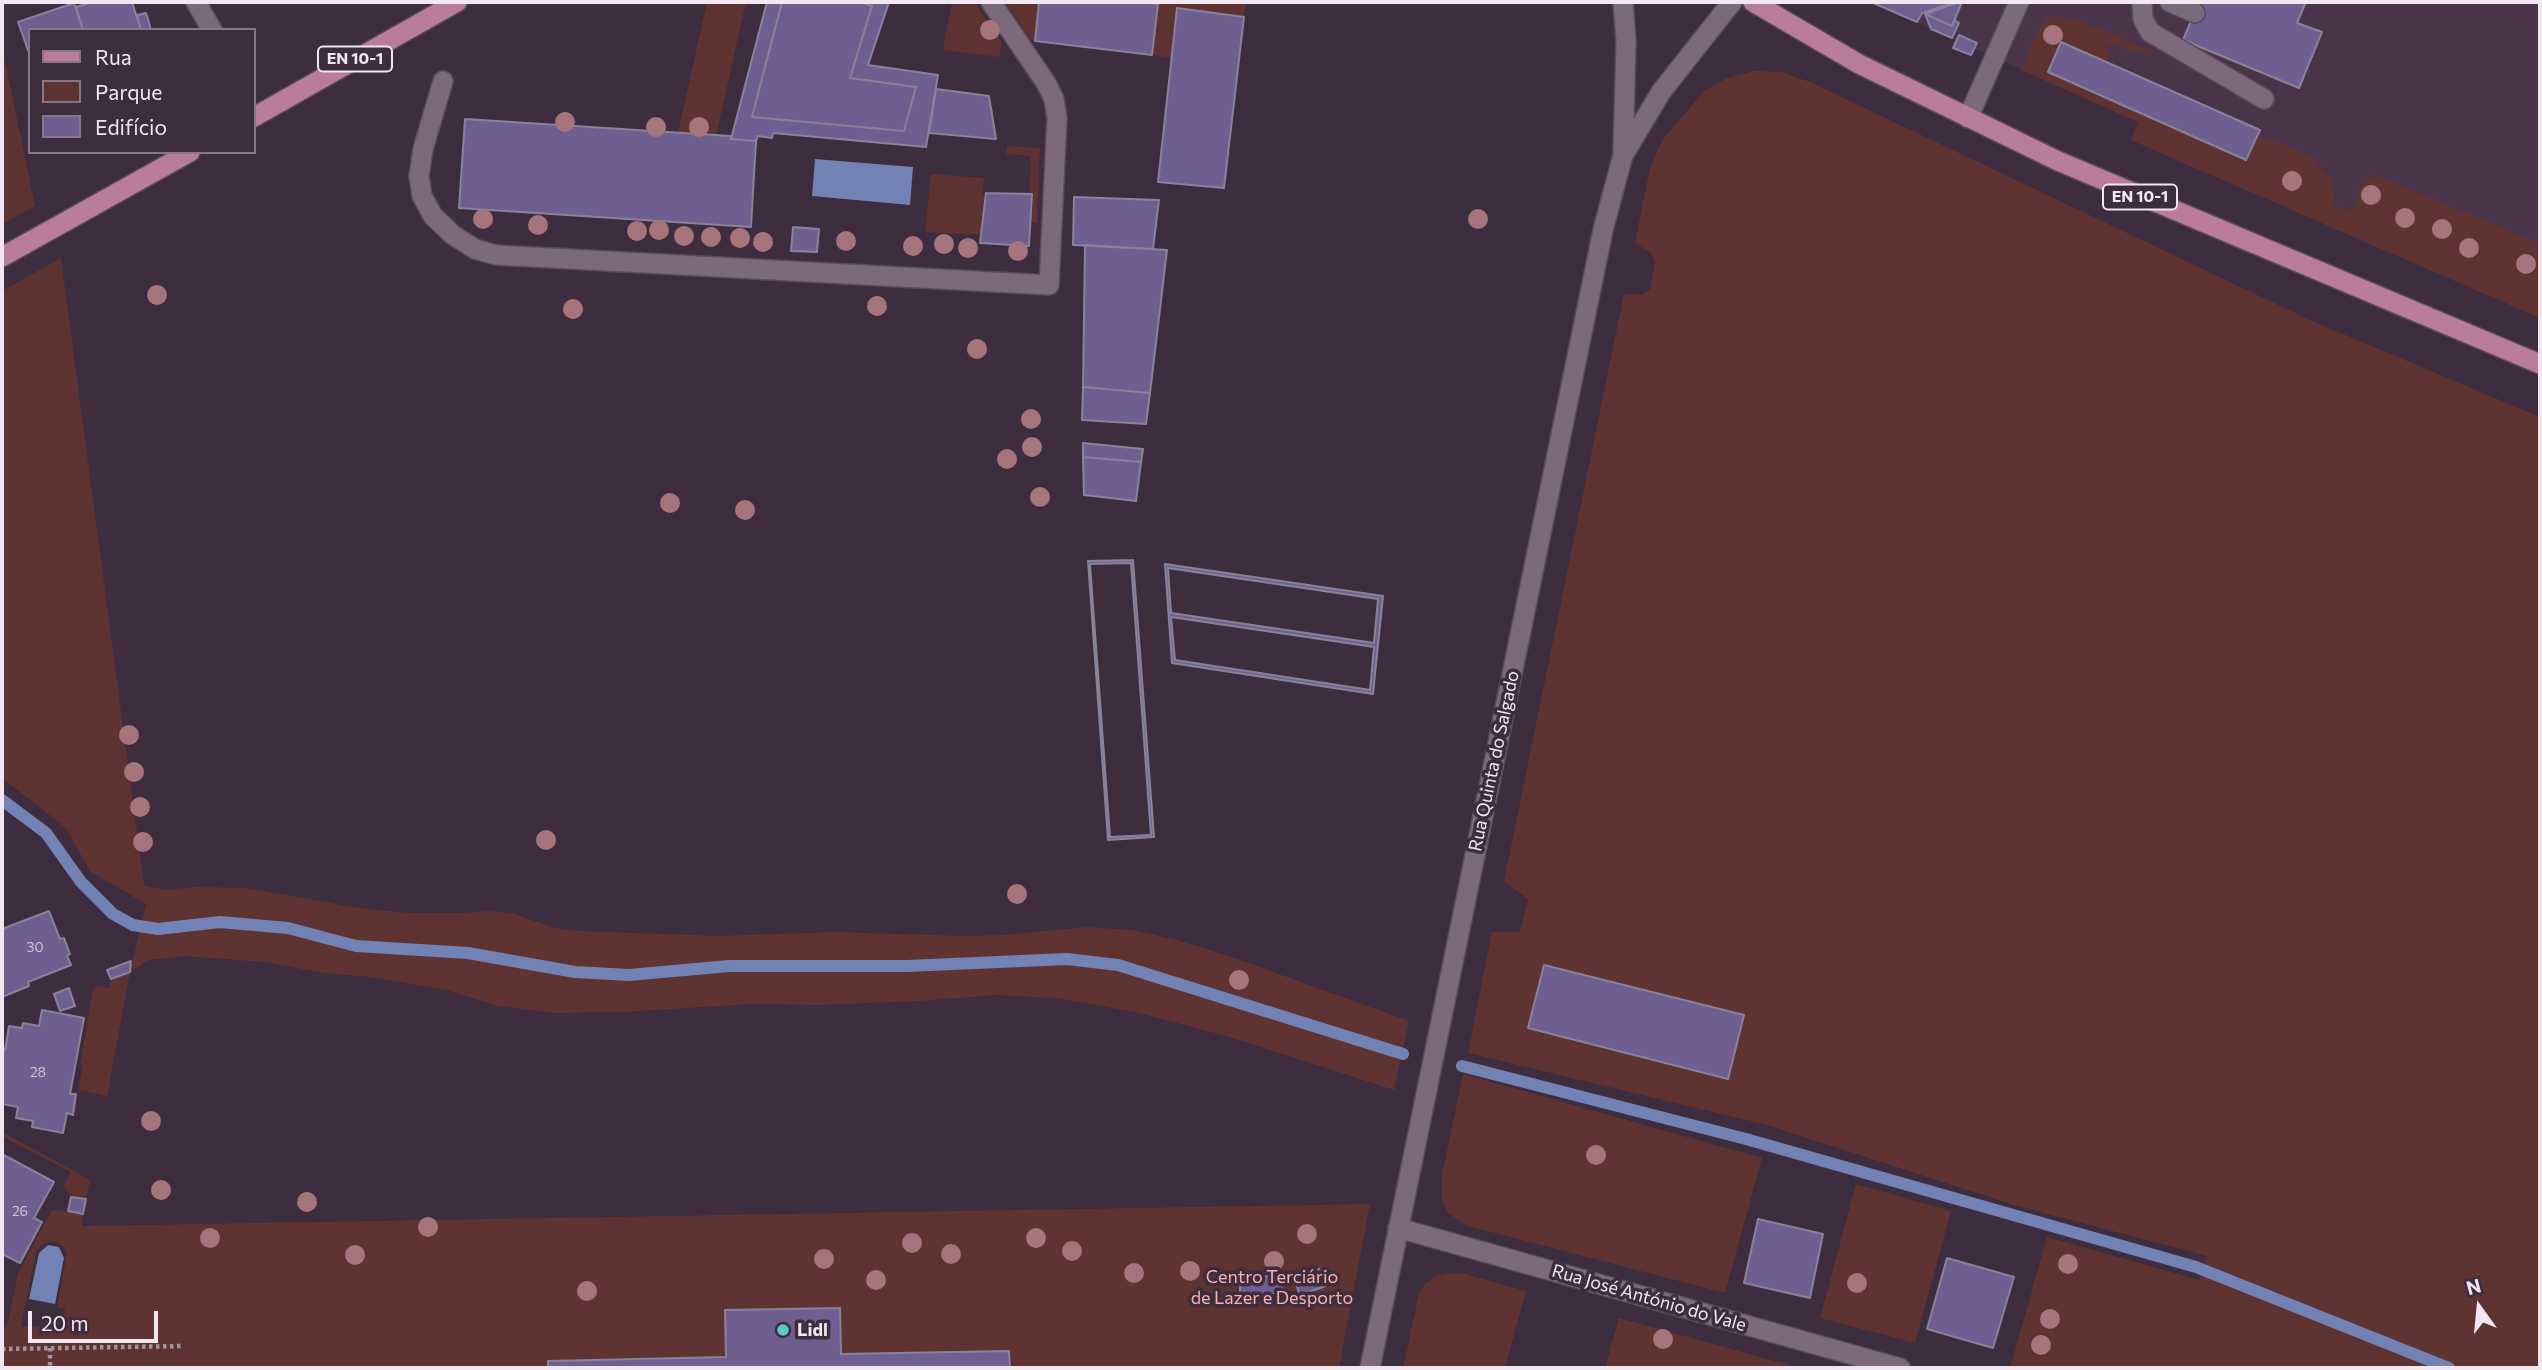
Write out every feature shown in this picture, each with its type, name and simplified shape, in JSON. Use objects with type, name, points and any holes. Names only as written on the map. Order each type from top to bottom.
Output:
[{"type":"main road","name":"EN 10-1","points":[[256,111],[457,2]]},
{"type":"main road","name":"EN 10-1","points":[[1753,2],[1859,64],[2070,167],[2540,365]]},
{"type":"main road","points":[[2,257],[186,154]]},
{"type":"street","points":[[196,2],[211,28]]},
{"type":"street","points":[[443,82],[423,149],[419,176],[422,196],[433,216],[453,235],[475,249],[496,255],[1049,285],[1057,118],[1054,99],[991,2]]},
{"type":"street","name":"Rua Quinta do Salgado","points":[[1370,1368],[1602,230],[1623,155],[1626,41],[1623,2]]},
{"type":"street","name":"Rua Quinta do Salgado","points":[[1623,155],[1661,92],[1732,2]]},
{"type":"street","points":[[1968,118],[2019,2]]},
{"type":"street","points":[[2142,2],[2143,19],[2150,32],[2264,99]]},
{"type":"street","points":[[2170,2],[2195,13]]},
{"type":"street","name":"Rua José António do Vale","points":[[1398,1228],[1900,1368]]},
{"type":"path","points":[[2,1349],[182,1346]]},
{"type":"path","points":[[50,1348],[50,1368]]},
{"type":"shaded area","points":[[1871,2],[2540,2],[2540,318],[2131,140],[2138,122],[1974,48],[1971,55],[1953,48],[1956,40]]},
{"type":"green space","points":[[707,2],[746,2],[716,136],[678,133]]},
{"type":"green space","points":[[952,2],[975,2],[1002,43],[999,57],[943,50]]},
{"type":"green space","points":[[1005,2],[1039,2],[1035,41],[1031,40]]},
{"type":"green space","points":[[1140,2],[1246,2],[1244,17],[1177,8],[1172,58],[1152,55],[1158,4]]},
{"type":"green space","points":[[2056,16],[2079,20],[2157,53],[2138,52],[2117,45],[2103,47],[2109,54],[2109,63],[2061,42],[2048,72],[2245,160],[2256,137],[2274,141],[2312,157],[2331,178],[2335,193],[2333,205],[2348,211],[2359,204],[2358,192],[2364,182],[2376,175],[2540,244],[2540,318],[2131,140],[2138,122],[2021,70],[2040,26],[2046,19]]},
{"type":"green space","points":[[2,46],[35,206],[2,225]]},
{"type":"green space","points":[[1754,71],[1781,72],[1810,82],[2310,320],[2540,417],[2540,1368],[2010,1368],[2047,1237],[2199,1280],[2207,1256],[2014,1205],[1767,1125],[1468,1053],[1492,932],[1520,932],[1528,899],[1504,881],[1624,294],[1642,295],[1650,289],[1655,262],[1651,253],[1635,243],[1650,168],[1663,139],[1704,91],[1727,78]]},
{"type":"green space","points":[[1007,146],[1040,148],[1037,223],[1031,222],[1031,156],[1006,154]]},
{"type":"green space","points":[[931,174],[984,178],[982,195],[986,196],[981,235],[925,232]]},
{"type":"green space","points":[[61,258],[144,885],[164,890],[194,887],[246,888],[359,908],[409,913],[512,913],[554,928],[579,931],[718,936],[836,932],[963,936],[1086,927],[1133,930],[1229,956],[1409,1021],[1394,1090],[1233,1038],[1140,1013],[1056,998],[996,995],[919,1001],[820,1005],[751,1004],[623,1012],[554,1013],[498,1006],[450,991],[371,977],[324,973],[265,962],[185,956],[148,960],[130,972],[146,904],[90,871],[66,828],[2,778],[2,291]]},
{"type":"green space","points":[[130,972],[107,1096],[78,1090],[94,986],[109,988],[111,979]]},
{"type":"green space","points":[[1463,1074],[1762,1158],[1725,1293],[1468,1226],[1448,1213],[1442,1200],[1442,1175]]},
{"type":"green space","points":[[2,1132],[90,1180],[86,1199],[71,1197],[64,1186],[71,1172],[2,1136]]},
{"type":"green space","points":[[1856,1184],[1951,1211],[1915,1343],[1820,1318]]},
{"type":"green space","name":"Centro Terciário de Lazer e Desporto","points":[[1370,1204],[1339,1368],[2,1368],[2,1328],[7,1327],[18,1273],[52,1210],[83,1214],[82,1226]],"holes":[[[54,1241],[63,1246],[67,1254],[57,1307],[65,1309],[62,1326],[21,1327],[36,1252],[43,1244]]]},
{"type":"green space","points":[[1465,1274],[1526,1291],[1505,1368],[1403,1368],[1419,1294],[1425,1284],[1436,1276]]},
{"type":"green space","points":[[1619,1318],[1713,1344],[1800,1368],[1605,1368]]},
{"type":"water","points":[[815,159],[913,167],[910,205],[812,196]]},
{"type":"water","points":[[48,1245],[59,1247],[64,1258],[55,1304],[29,1299],[39,1253]]},
{"type":"building","points":[[93,2],[132,2],[140,28],[82,28],[76,7]]},
{"type":"building","points":[[767,2],[782,2],[752,117],[904,131],[916,87],[850,78],[872,6],[861,2],[889,2],[868,65],[938,75],[926,147],[773,133],[772,138],[758,136],[756,141],[731,139]]},
{"type":"building","points":[[782,2],[861,2],[872,6],[850,78],[916,87],[904,131],[752,117]]},
{"type":"building","points":[[1039,2],[1158,4],[1152,55],[1035,41]]},
{"type":"building","points":[[1871,2],[1956,2],[1922,13],[1917,22]]},
{"type":"building","points":[[1959,2],[1962,2],[1952,26],[1925,14]]},
{"type":"building","points":[[2199,2],[2306,2],[2297,23],[2322,32],[2299,88],[2183,40]]},
{"type":"building","points":[[74,3],[82,28],[28,28],[28,50],[18,22]]},
{"type":"building","points":[[1177,8],[1244,17],[1224,188],[1158,182]]},
{"type":"building","points":[[146,13],[150,28],[140,28],[137,15]]},
{"type":"building","points":[[1925,14],[1952,26],[1954,20],[1959,23],[1952,38],[1931,29]]},
{"type":"building","points":[[1959,35],[1977,43],[1971,55],[1953,48]]},
{"type":"building","points":[[2061,42],[2260,130],[2246,160],[2048,72]]},
{"type":"building","points":[[936,89],[989,96],[996,139],[929,133]]},
{"type":"building","points":[[465,119],[731,136],[731,139],[756,141],[751,227],[459,208]]},
{"type":"building","points":[[986,193],[1032,194],[1029,246],[980,243]]},
{"type":"building","points":[[1074,197],[1159,200],[1153,249],[1073,245]]},
{"type":"building","points":[[793,227],[819,229],[817,252],[791,251]]},
{"type":"building","points":[[1085,245],[1167,250],[1150,393],[1083,387]]},
{"type":"building","points":[[1083,387],[1150,393],[1146,424],[1082,420]]},
{"type":"building","points":[[1083,443],[1143,449],[1141,462],[1083,457]]},
{"type":"building","points":[[1083,457],[1141,462],[1136,501],[1084,495]]},
{"type":"building","points":[[1133,560],[1154,837],[1108,840],[1088,561]],"holes":[[[1131,563],[1151,835],[1110,837],[1090,564]]]},
{"type":"building","points":[[1165,564],[1383,596],[1373,694],[1172,663]],"holes":[[[1168,568],[1378,599],[1374,643],[1171,613]],[[1171,617],[1374,647],[1370,690],[1175,660]]]},
{"type":"building","points":[[49,911],[60,939],[64,938],[71,965],[28,982],[29,986],[2,997],[2,929]]},
{"type":"building","points":[[131,961],[130,972],[111,979],[107,970]]},
{"type":"building","points":[[1544,965],[1744,1015],[1728,1079],[1528,1028]]},
{"type":"building","points":[[69,988],[75,1006],[60,1011],[54,994]]},
{"type":"building","points":[[42,1010],[84,1018],[70,1094],[76,1094],[73,1115],[67,1113],[63,1133],[32,1127],[33,1121],[16,1118],[18,1107],[2,1104],[2,1049],[5,1050],[9,1026],[22,1028],[23,1023],[39,1026]]},
{"type":"building","points":[[2,1154],[54,1182],[34,1218],[42,1222],[20,1263],[2,1254]]},
{"type":"building","points":[[71,1197],[86,1199],[83,1214],[68,1211]]},
{"type":"building","points":[[1758,1219],[1823,1234],[1810,1298],[1744,1283]]},
{"type":"building","points":[[1947,1258],[2014,1277],[1993,1348],[1927,1329]]},
{"type":"building","points":[[1319,1269],[1326,1286],[1300,1295],[1294,1279]]},
{"type":"building","points":[[1282,1276],[1282,1294],[1240,1294],[1240,1277]]},
{"type":"building","name":"Lidl","points":[[840,1308],[841,1354],[1009,1351],[1010,1368],[548,1368],[548,1361],[726,1357],[725,1310]]},
{"type":"waterway","points":[[2,800],[46,833],[81,882],[113,914],[133,925],[158,929],[220,922],[288,928],[356,946],[468,953],[575,972],[629,975],[729,966],[907,966],[1067,959],[1118,965],[1403,1054]]},
{"type":"waterway","points":[[1462,1066],[1746,1139],[2196,1267],[2449,1368]]},
{"type":"place","name":"Lidl","points":[[783,1330]]}]
